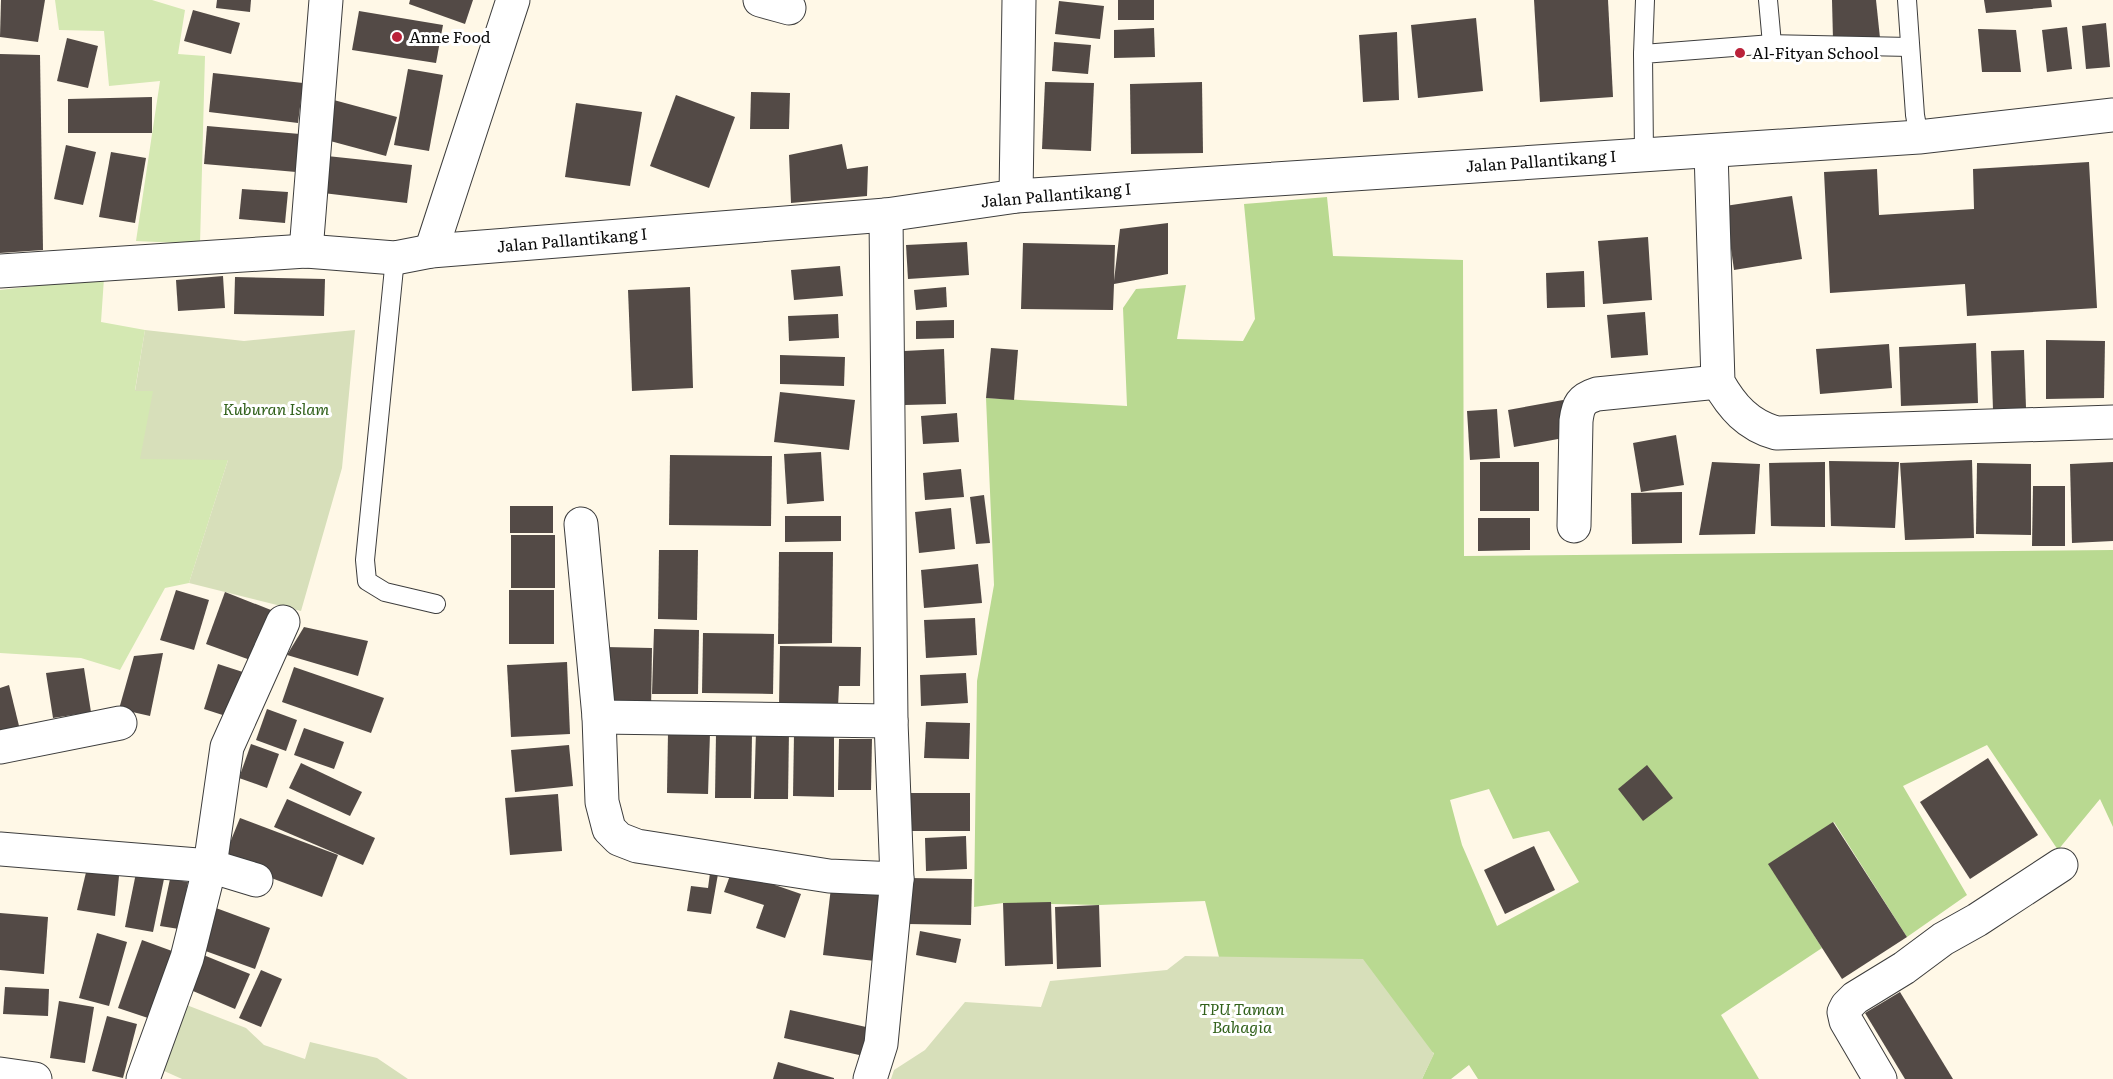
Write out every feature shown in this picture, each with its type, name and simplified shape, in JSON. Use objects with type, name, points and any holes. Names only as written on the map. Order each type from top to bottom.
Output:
[{"type":"street","points":[[306,251],[326,0]]},
{"type":"street","points":[[431,251],[513,0]]},
{"type":"street","points":[[1016,196],[1019,0]]},
{"type":"street","name":"Jalan Pallantikang I","points":[[0,271],[306,251],[395,258],[431,251],[886,215],[1016,196],[1919,137],[2113,115]]},
{"type":"street","points":[[1711,151],[1718,382],[1737,411],[1749,421],[1776,433],[2113,422]]},
{"type":"street","points":[[870,1079],[881,1044],[897,879],[891,721],[886,215]]},
{"type":"street","points":[[1574,526],[1576,421],[1578,407],[1584,398],[1597,394],[1718,382]]},
{"type":"street","points":[[581,524],[599,717],[602,802],[609,829],[619,839],[637,846],[829,876],[897,879]]},
{"type":"street","points":[[143,1079],[187,958],[210,866],[227,747],[283,622]]},
{"type":"street","points":[[599,717],[891,721]]},
{"type":"street","points":[[0,747],[120,723]]},
{"type":"street","points":[[0,849],[210,866],[256,880]]},
{"type":"street","points":[[1880,1079],[1846,1020],[1844,1012],[1847,1006],[1855,998],[1904,968],[1943,939],[1977,920],[2061,865]]},
{"type":"street","points":[[0,1074],[35,1079]]},
{"type":"lane","points":[[1644,0],[1644,154]]},
{"type":"lane","points":[[1768,0],[1772,44]]},
{"type":"lane","points":[[1907,0],[1915,115],[1919,137]]},
{"type":"lane","points":[[1643,54],[1772,44],[1910,46]]},
{"type":"lane","points":[[395,258],[365,560],[367,581],[384,592],[436,604]]},
{"type":"green space","points":[[55,0],[152,0],[185,10],[178,54],[205,56],[200,244],[136,241],[160,81],[109,86],[104,31],[59,30]]},
{"type":"green space","points":[[1327,197],[1333,256],[1463,260],[1464,556],[2113,550],[2113,827],[2100,799],[2058,850],[1987,745],[1903,786],[1967,895],[1907,937],[1834,822],[1769,864],[1822,948],[1721,1015],[1759,1079],[1478,1079],[1469,1065],[1451,1079],[1422,1079],[1434,1053],[1220,961],[1205,901],[1099,905],[1003,903],[974,907],[977,681],[994,585],[986,398],[1127,406],[1123,308],[1136,289],[1186,285],[1177,339],[1243,341],[1255,319],[1244,204]],"holes":[[[1489,789],[1513,839],[1549,831],[1579,882],[1497,926],[1462,845],[1450,800]]]},
{"type":"green space","points":[[104,278],[101,322],[145,330],[135,390],[153,391],[228,460],[189,583],[165,588],[120,670],[81,658],[0,653],[0,290]]},
{"type":"green space","name":"Kuburan Islam","points":[[145,330],[244,341],[355,330],[342,468],[301,611],[189,583],[228,460],[140,459],[153,391],[135,391]]},
{"type":"green space","name":"TPU Taman Bahagia","points":[[1185,956],[1363,959],[1434,1054],[1422,1079],[891,1079],[894,1070],[925,1050],[965,1002],[1041,1007],[1050,981],[1167,970]]},
{"type":"green space","points":[[184,1004],[246,1028],[264,1045],[305,1059],[310,1042],[377,1058],[408,1079],[182,1079],[153,1066]]},
{"type":"building","points":[[1,0],[45,0],[38,42],[0,37]]},
{"type":"building","points":[[217,0],[251,0],[250,12],[216,8]]},
{"type":"building","points":[[410,0],[473,0],[465,24],[409,4]]},
{"type":"building","points":[[1118,0],[1154,0],[1154,20],[1118,20]]},
{"type":"building","points":[[1534,0],[1608,0],[1613,97],[1540,102]]},
{"type":"building","points":[[1832,0],[1876,0],[1880,38],[1833,40]]},
{"type":"building","points":[[1984,0],[2051,0],[2052,7],[1986,13]]},
{"type":"building","points":[[1059,1],[1104,6],[1100,39],[1055,34]]},
{"type":"building","points":[[193,10],[240,23],[231,54],[184,41]]},
{"type":"building","name":"Anne Food","points":[[359,11],[443,25],[436,63],[352,50]]},
{"type":"building","points":[[1476,18],[1483,91],[1418,98],[1411,25]]},
{"type":"building","points":[[2106,23],[2110,67],[2086,69],[2082,26]]},
{"type":"building","points":[[2067,27],[2072,69],[2047,72],[2042,30]]},
{"type":"building","points":[[1154,28],[1155,57],[1114,58],[1114,30]]},
{"type":"building","points":[[1978,29],[2016,30],[2021,72],[1982,72]]},
{"type":"building","points":[[1397,32],[1399,100],[1363,102],[1359,35]]},
{"type":"building","points":[[67,38],[98,46],[88,88],[57,81]]},
{"type":"building","points":[[1054,42],[1091,45],[1088,74],[1052,71]]},
{"type":"building","points":[[0,54],[40,55],[43,250],[0,253]]},
{"type":"building","points":[[408,69],[443,75],[429,151],[394,145]]},
{"type":"building","points":[[213,73],[303,83],[298,123],[209,112]]},
{"type":"building","points":[[1045,82],[1094,83],[1091,151],[1042,149]]},
{"type":"building","points":[[1202,82],[1203,153],[1131,154],[1130,84]]},
{"type":"building","points":[[751,92],[790,93],[789,129],[750,129]]},
{"type":"building","points":[[676,95],[735,117],[709,188],[650,166]]},
{"type":"building","points":[[152,97],[152,133],[68,133],[68,99]]},
{"type":"building","points":[[330,99],[397,117],[386,156],[319,138]]},
{"type":"building","points":[[576,103],[642,112],[630,186],[565,177]]},
{"type":"building","points":[[207,126],[300,134],[296,172],[204,164]]},
{"type":"building","points":[[842,144],[847,169],[868,166],[867,196],[791,203],[789,155]]},
{"type":"building","points":[[66,145],[96,152],[83,205],[54,199]]},
{"type":"building","points":[[111,152],[146,158],[135,223],[99,217]]},
{"type":"building","points":[[327,156],[412,165],[407,203],[323,193]]},
{"type":"building","points":[[2089,162],[2097,308],[1967,316],[1965,284],[1830,293],[1824,172],[1877,169],[1879,215],[1974,209],[1973,169]]},
{"type":"building","points":[[242,189],[288,192],[285,223],[239,219]]},
{"type":"building","points":[[1792,196],[1802,259],[1734,270],[1725,206]]},
{"type":"building","points":[[1168,223],[1168,274],[1114,284],[1113,310],[1021,309],[1023,243],[1115,245],[1114,281],[1120,229]]},
{"type":"building","points":[[1648,237],[1652,300],[1603,304],[1598,241]]},
{"type":"building","points":[[967,242],[969,275],[908,279],[906,245]]},
{"type":"building","points":[[840,266],[843,296],[794,300],[791,270]]},
{"type":"building","points":[[1584,271],[1585,307],[1547,308],[1546,273]]},
{"type":"building","points":[[223,276],[225,308],[178,311],[176,280]]},
{"type":"building","points":[[235,277],[325,279],[324,316],[234,314]]},
{"type":"building","points":[[690,287],[693,388],[632,391],[628,290]]},
{"type":"building","points":[[946,287],[947,307],[916,310],[914,290]]},
{"type":"building","points":[[1645,312],[1648,355],[1611,358],[1607,315]]},
{"type":"building","points":[[838,314],[839,338],[789,341],[788,316]]},
{"type":"building","points":[[954,320],[954,338],[916,339],[916,321]]},
{"type":"building","points":[[2046,340],[2105,341],[2104,398],[2046,399]]},
{"type":"building","points":[[1976,343],[1978,403],[1901,406],[1899,347]]},
{"type":"building","points":[[1889,344],[1892,388],[1820,394],[1816,349]]},
{"type":"building","points":[[991,348],[1018,350],[1014,400],[986,398]]},
{"type":"building","points":[[944,349],[946,404],[905,405],[904,351]]},
{"type":"building","points":[[2024,350],[2026,408],[1993,410],[1991,351]]},
{"type":"building","points":[[780,355],[845,357],[844,386],[780,384]]},
{"type":"building","points":[[780,392],[855,400],[849,450],[774,442]]},
{"type":"building","points":[[1563,400],[1569,437],[1514,447],[1508,410]]},
{"type":"building","points":[[1497,409],[1500,458],[1470,460],[1467,411]]},
{"type":"building","points":[[957,413],[959,442],[923,444],[921,416]]},
{"type":"building","points":[[1676,435],[1684,485],[1641,492],[1633,443]]},
{"type":"building","points":[[821,452],[824,501],[787,504],[784,454]]},
{"type":"building","points":[[670,455],[772,456],[771,526],[669,525]]},
{"type":"building","points":[[1972,460],[1974,538],[1905,540],[1900,463]]},
{"type":"building","points":[[1829,461],[1899,462],[1895,528],[1831,526]]},
{"type":"building","points":[[1480,462],[1539,462],[1539,511],[1480,511]]},
{"type":"building","points":[[1712,462],[1760,464],[1755,534],[1699,535]]},
{"type":"building","points":[[1825,462],[1825,527],[1771,526],[1769,463]]},
{"type":"building","points":[[2113,462],[2113,541],[2072,543],[2070,464]]},
{"type":"building","points":[[1977,463],[2031,464],[2031,535],[1976,534]]},
{"type":"building","points":[[961,469],[964,497],[925,500],[923,473]]},
{"type":"building","points":[[2033,486],[2065,486],[2065,546],[2032,546]]},
{"type":"building","points":[[1682,492],[1682,543],[1632,544],[1631,493]]},
{"type":"building","points":[[984,495],[990,543],[976,544],[970,497]]},
{"type":"building","points":[[510,506],[553,506],[553,533],[510,533]]},
{"type":"building","points":[[951,508],[955,549],[919,553],[915,512]]},
{"type":"building","points":[[785,516],[841,516],[841,541],[785,542]]},
{"type":"building","points":[[1478,518],[1530,518],[1530,550],[1478,551]]},
{"type":"building","points":[[511,535],[555,535],[555,588],[511,588]]},
{"type":"building","points":[[659,550],[698,550],[697,620],[658,619]]},
{"type":"building","points":[[779,552],[833,552],[832,643],[778,644]]},
{"type":"building","points":[[978,564],[982,603],[924,608],[921,570]]},
{"type":"building","points":[[176,590],[209,600],[194,650],[160,640]]},
{"type":"building","points":[[509,590],[554,590],[554,644],[509,644]]},
{"type":"building","points":[[225,592],[271,610],[253,661],[206,644]]},
{"type":"building","points":[[975,618],[977,655],[926,658],[924,620]]},
{"type":"building","points":[[304,627],[368,641],[358,676],[287,655]]},
{"type":"building","points":[[654,629],[699,630],[698,694],[652,694]]},
{"type":"building","points":[[703,633],[774,634],[773,694],[702,693]]},
{"type":"building","points":[[780,646],[861,647],[860,686],[839,686],[838,707],[779,706]]},
{"type":"building","points":[[605,647],[652,648],[651,711],[604,711]]},
{"type":"building","points":[[163,653],[150,716],[119,709],[134,656]]},
{"type":"building","points":[[567,662],[570,734],[511,737],[507,665]]},
{"type":"building","points":[[218,664],[249,674],[235,719],[204,709]]},
{"type":"building","points":[[294,667],[384,698],[371,733],[282,702]]},
{"type":"building","points":[[84,668],[91,712],[53,718],[46,673]]},
{"type":"building","points":[[966,673],[968,703],[921,706],[920,675]]},
{"type":"building","points":[[9,685],[20,730],[0,735],[0,688]]},
{"type":"building","points":[[267,709],[297,720],[286,751],[256,740]]},
{"type":"building","points":[[926,722],[970,723],[969,759],[924,758]]},
{"type":"building","points":[[304,728],[344,742],[334,769],[294,755]]},
{"type":"building","points":[[756,731],[789,731],[788,799],[754,799]]},
{"type":"building","points":[[668,733],[710,733],[708,794],[667,793]]},
{"type":"building","points":[[716,733],[752,733],[751,798],[715,798]]},
{"type":"building","points":[[794,734],[834,734],[834,797],[793,796]]},
{"type":"building","points":[[839,739],[872,739],[871,790],[838,790]]},
{"type":"building","points":[[251,744],[279,754],[267,788],[239,778]]},
{"type":"building","points":[[569,745],[573,786],[515,792],[511,750]]},
{"type":"building","points":[[1988,758],[2038,835],[1970,879],[1920,802]]},
{"type":"building","points":[[301,763],[362,792],[350,816],[289,788]]},
{"type":"building","points":[[1647,765],[1673,798],[1643,821],[1618,789]]},
{"type":"building","points":[[903,793],[970,793],[970,831],[902,831]]},
{"type":"building","points":[[558,794],[562,851],[510,855],[505,798]]},
{"type":"building","points":[[287,799],[375,838],[363,865],[274,827]]},
{"type":"building","points":[[240,818],[338,855],[322,897],[223,860]]},
{"type":"building","points":[[1833,822],[1907,937],[1842,979],[1768,864]]},
{"type":"building","points":[[966,836],[967,869],[926,871],[925,838]]},
{"type":"building","points":[[1534,846],[1555,890],[1505,914],[1484,870]]},
{"type":"building","points":[[88,864],[120,866],[115,916],[77,910]]},
{"type":"building","points":[[732,870],[801,894],[785,938],[756,928],[764,905],[724,892]]},
{"type":"building","points":[[136,873],[164,879],[153,932],[125,927]]},
{"type":"building","points":[[710,873],[718,874],[711,914],[687,911],[691,886],[708,888]]},
{"type":"building","points":[[909,878],[972,879],[971,925],[907,924]]},
{"type":"building","points":[[170,879],[188,882],[179,929],[160,926]]},
{"type":"building","points":[[832,879],[884,885],[875,961],[823,955]]},
{"type":"building","points":[[1051,902],[1053,964],[1005,966],[1003,903]]},
{"type":"building","points":[[1099,905],[1101,967],[1057,969],[1055,907]]},
{"type":"building","points":[[216,908],[270,928],[255,969],[200,949]]},
{"type":"building","points":[[0,913],[48,917],[44,974],[0,970]]},
{"type":"building","points":[[920,931],[961,939],[956,963],[916,955]]},
{"type":"building","points":[[97,933],[127,942],[109,1006],[79,998]]},
{"type":"building","points":[[142,940],[172,951],[148,1018],[118,1008]]},
{"type":"building","points":[[201,954],[250,974],[235,1009],[186,988]]},
{"type":"building","points":[[261,970],[282,979],[261,1027],[239,1018]]},
{"type":"building","points":[[5,987],[49,989],[48,1016],[3,1014]]},
{"type":"building","points":[[1900,992],[1953,1079],[1905,1079],[1865,1013]]},
{"type":"building","points":[[59,1001],[94,1007],[85,1063],[50,1058]]},
{"type":"building","points":[[790,1010],[875,1029],[868,1057],[784,1038]]},
{"type":"building","points":[[107,1016],[137,1024],[123,1078],[92,1071]]},
{"type":"building","points":[[778,1062],[834,1078],[834,1079],[773,1079]]},
{"type":"place","name":"Anne Food","points":[[397,37]]},
{"type":"place","name":"Al-Fityan School","points":[[1740,53]]}]
